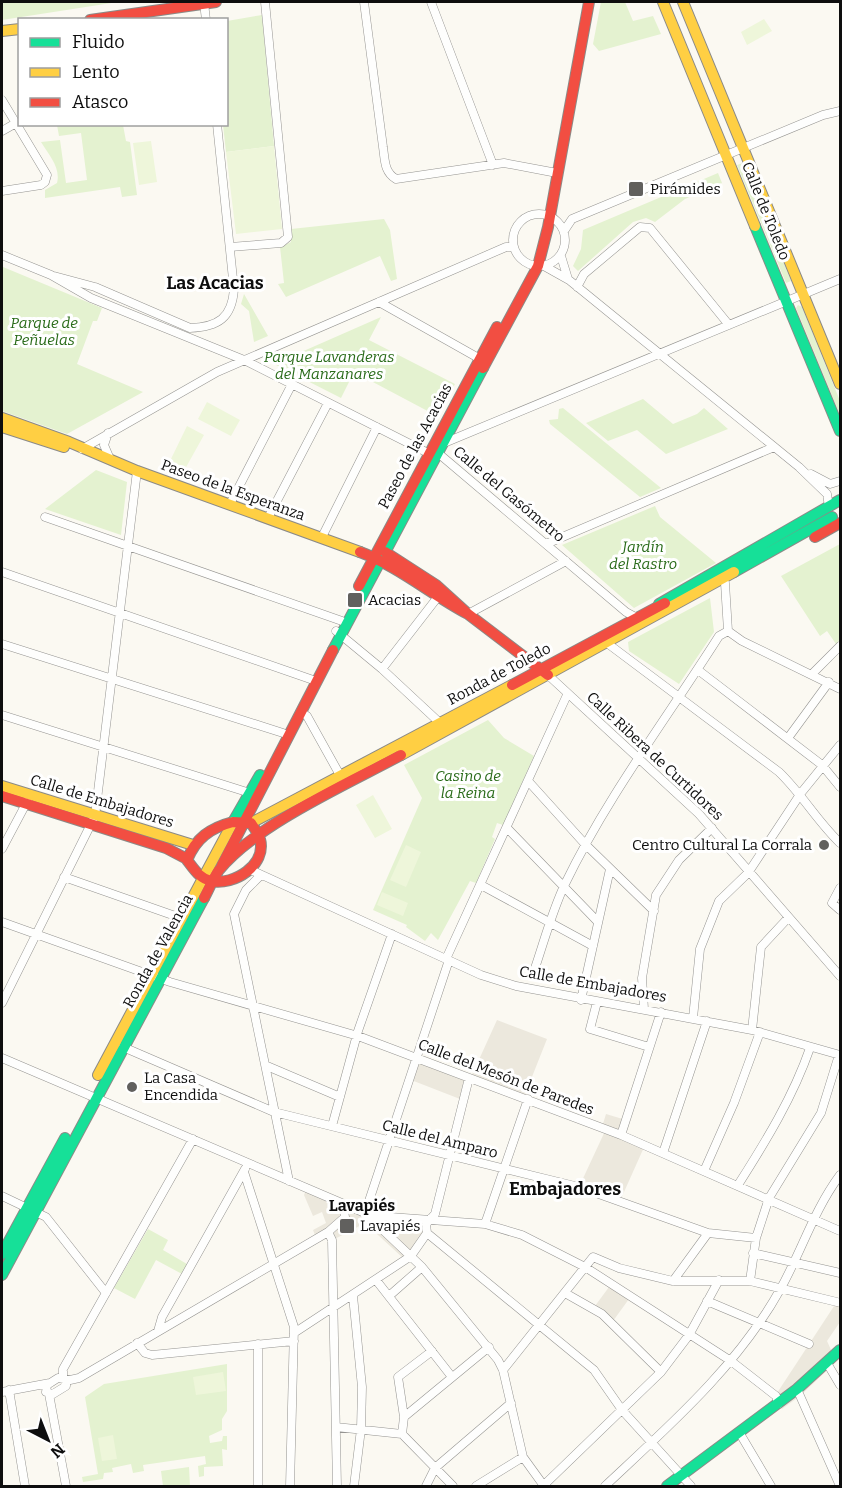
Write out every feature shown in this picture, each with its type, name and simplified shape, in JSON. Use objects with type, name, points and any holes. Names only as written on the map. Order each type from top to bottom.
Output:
[{"type":"main road","points":[[103,18],[216,2]]},
{"type":"main road","name":"Paseo de las Acacias","points":[[437,450],[483,360],[537,266],[582,2]]},
{"type":"main road","name":"Paseo de las Acacias","points":[[554,172],[589,2]]},
{"type":"main road","name":"Calle de Toledo","points":[[663,2],[840,431]]},
{"type":"main road","name":"Calle de Toledo","points":[[684,2],[840,384]]},
{"type":"main road","points":[[2,32],[18,29]]},
{"type":"main road","name":"Paseo de las Acacias","points":[[202,879],[243,822],[250,793],[314,680],[483,360]]},
{"type":"main road","name":"Paseo de la Esperanza","points":[[2,418],[69,441],[82,449],[137,471],[380,557]]},
{"type":"main road","name":"Paseo de la Esperanza","points":[[2,427],[67,448],[82,449]]},
{"type":"main road","points":[[648,621],[725,583],[834,516],[840,500]]},
{"type":"main road","points":[[634,618],[834,516]]},
{"type":"main road","name":"Ronda de Toledo","points":[[193,845],[209,829],[243,822],[341,777],[440,723],[544,671],[607,643],[834,516]]},
{"type":"main road","name":"Ronda de Toledo","points":[[261,834],[634,618],[764,555]]},
{"type":"main road","points":[[380,557],[436,585],[468,614],[544,671]]},
{"type":"main road","points":[[380,557],[437,598],[468,614]]},
{"type":"main road","name":"Paseo de las Acacias","points":[[216,876],[301,712],[314,680]]},
{"type":"main road","name":"Calle de Embajadores","points":[[2,786],[29,800],[166,848],[188,859]]},
{"type":"main road","name":"Calle de Embajadores","points":[[2,796],[29,800]]},
{"type":"main road","name":"Calle de Embajadores","points":[[92,821],[193,845]]},
{"type":"main road","points":[[193,845],[188,859],[194,874],[202,879],[216,876],[239,877],[256,872],[260,856],[261,834],[243,822]]},
{"type":"main road","name":"Ronda de Valencia","points":[[92,1096],[156,977],[216,876],[261,834]]},
{"type":"main road","name":"Ronda de Valencia","points":[[92,1096],[123,1047],[181,918],[202,879]]},
{"type":"main road","points":[[2,1275],[32,1208],[92,1096]]},
{"type":"main road","points":[[2,1254],[32,1208]]},
{"type":"main road","points":[[667,1486],[777,1405],[840,1350]]},
{"type":"street","points":[[230,247],[281,243],[288,237],[265,2]]},
{"type":"street","points":[[364,2],[383,147],[390,176],[396,179],[504,163],[554,172]]},
{"type":"street","points":[[431,2],[494,165]]},
{"type":"street","points":[[204,3],[206,18]]},
{"type":"street","points":[[2,100],[45,171],[47,179],[41,185],[2,191]]},
{"type":"street","points":[[564,231],[572,219],[743,147],[823,115],[840,111]]},
{"type":"street","points":[[2,131],[16,123]]},
{"type":"street","points":[[2,255],[51,275],[96,288],[190,328],[205,327],[219,322],[228,313],[233,303],[234,289],[217,126]]},
{"type":"street","points":[[569,280],[561,256],[566,244],[564,231],[547,215],[524,218],[517,225],[513,234],[517,255],[569,280],[799,467],[827,494],[834,516]]},
{"type":"street","points":[[577,287],[584,274],[640,227],[650,228],[729,325]]},
{"type":"street","points":[[82,449],[244,360],[506,247],[514,247]]},
{"type":"street","points":[[537,266],[561,256]]},
{"type":"street","name":"Calle del Gasómetro","points":[[51,275],[94,299],[244,360],[377,427],[437,450],[634,618],[648,621]]},
{"type":"street","points":[[437,450],[658,353],[840,279]]},
{"type":"street","points":[[96,288],[90,292],[94,299],[114,297]]},
{"type":"street","points":[[380,302],[483,360]]},
{"type":"street","points":[[230,504],[292,384]]},
{"type":"street","points":[[268,518],[328,403]]},
{"type":"street","points":[[322,537],[377,427]]},
{"type":"street","points":[[108,433],[104,445],[111,461]]},
{"type":"street","points":[[546,544],[774,447]]},
{"type":"street","points":[[799,467],[830,484],[840,481]]},
{"type":"street","points":[[2,1003],[92,821],[137,471]]},
{"type":"street","points":[[45,517],[127,546],[340,629],[440,723]]},
{"type":"street","points":[[468,614],[566,561]]},
{"type":"street","points":[[2,572],[314,680]]},
{"type":"street","points":[[725,583],[728,631]]},
{"type":"street","points":[[382,669],[437,598],[436,585]]},
{"type":"street","points":[[534,971],[563,887],[585,844],[719,636],[728,631]]},
{"type":"street","points":[[728,631],[742,641],[840,689]]},
{"type":"street","points":[[607,643],[778,772],[801,794],[828,831],[840,843]]},
{"type":"street","points":[[2,644],[283,733]]},
{"type":"street","points":[[813,674],[840,646]]},
{"type":"street","points":[[698,670],[822,765],[840,787]]},
{"type":"street","name":"Calle Ribera de Curtidores","points":[[544,671],[711,828],[840,976]]},
{"type":"street","points":[[788,738],[829,682]]},
{"type":"street","points":[[365,1212],[447,959],[567,695]]},
{"type":"street","points":[[301,712],[307,716],[341,777]]},
{"type":"street","points":[[2,715],[250,793],[251,808]]},
{"type":"street","points":[[693,1018],[704,931],[719,901],[748,873],[801,794],[840,745]]},
{"type":"street","points":[[529,782],[585,844],[654,911]]},
{"type":"street","points":[[2,849],[29,800]]},
{"type":"street","points":[[507,828],[598,922]]},
{"type":"street","points":[[644,1009],[642,978],[656,895],[679,860],[711,828]]},
{"type":"street","points":[[581,1000],[610,868]]},
{"type":"street","points":[[256,872],[234,914],[289,1181]]},
{"type":"street","name":"Calle de Embajadores","points":[[256,872],[447,959],[516,986],[756,1031],[840,1055]]},
{"type":"street","points":[[64,877],[181,918]]},
{"type":"street","points":[[239,877],[246,890]]},
{"type":"street","points":[[481,885],[593,946]]},
{"type":"street","points":[[840,888],[832,903],[840,910]]},
{"type":"street","points":[[704,1171],[734,1103],[756,1031],[761,947],[788,918]]},
{"type":"street","name":"Calle del Mesón de Paredes","points":[[2,922],[156,977],[358,1036],[621,1135],[770,1198],[840,1231]]},
{"type":"street","points":[[332,1126],[368,1000],[392,934]]},
{"type":"street","points":[[597,1002],[590,1029],[649,1047]]},
{"type":"street","points":[[621,1135],[661,1012]]},
{"type":"street","points":[[663,1153],[707,1021]]},
{"type":"street","name":"Calle del Amparo","points":[[123,1047],[274,1112],[579,1187],[708,1233],[756,1238]]},
{"type":"street","points":[[738,1185],[784,1108],[810,1048]]},
{"type":"street","points":[[750,1281],[756,1238],[770,1198],[822,1113],[840,1055]]},
{"type":"street","points":[[2,1058],[365,1212],[485,1224],[522,1235],[585,1267],[731,1361],[776,1396],[777,1405]]},
{"type":"street","points":[[267,1066],[340,1097]]},
{"type":"street","points":[[137,1343],[145,1353],[152,1355],[258,1344],[294,1337],[411,1256],[427,1233],[426,1224],[435,1214],[469,1078]]},
{"type":"street","points":[[485,1224],[502,1168],[528,1099]]},
{"type":"street","points":[[29,1387],[48,1393],[64,1389],[63,1369],[193,1139]]},
{"type":"street","points":[[158,1331],[162,1317],[248,1162]]},
{"type":"street","points":[[244,1172],[274,1263],[294,1337],[290,1486]]},
{"type":"street","points":[[604,1486],[651,1443],[731,1361],[781,1289],[814,1218],[840,1175]]},
{"type":"street","points":[[2,1196],[32,1208],[46,1217],[106,1293]]},
{"type":"street","points":[[25,1486],[5,1391],[79,1378],[328,1232],[345,1217],[343,1204]]},
{"type":"street","points":[[365,1212],[422,1267],[489,1347],[503,1370],[524,1456],[543,1486],[661,1372],[689,1335],[719,1280]]},
{"type":"street","points":[[328,1232],[332,1240],[337,1486]]},
{"type":"street","points":[[427,1233],[594,1370],[622,1410],[691,1486]]},
{"type":"street","points":[[673,1281],[708,1233]]},
{"type":"street","points":[[753,1253],[840,1273]]},
{"type":"street","points":[[503,1370],[541,1326],[593,1257],[619,1268],[673,1281],[750,1281],[837,1302]]},
{"type":"street","points":[[389,1296],[422,1267]]},
{"type":"street","points":[[376,1280],[452,1377]]},
{"type":"street","points":[[566,1293],[602,1314],[661,1372]]},
{"type":"street","points":[[352,1296],[362,1387],[361,1429],[354,1486]]},
{"type":"street","points":[[707,1301],[809,1344]]},
{"type":"street","points":[[258,1344],[258,1486]]},
{"type":"street","points":[[404,1417],[489,1347]]},
{"type":"street","points":[[402,1434],[404,1417],[398,1377],[432,1351]]},
{"type":"street","points":[[827,1363],[840,1384]]},
{"type":"street","points":[[50,1383],[48,1393],[66,1486]]},
{"type":"street","points":[[797,1389],[840,1486]]},
{"type":"street","points":[[426,1486],[435,1468],[511,1403]]},
{"type":"street","points":[[336,1427],[402,1434],[453,1486]]},
{"type":"street","points":[[739,1432],[771,1486]]},
{"type":"street","points":[[476,1486],[524,1456]]},
{"type":"green space","points":[[2,2],[118,2],[2,20]]},
{"type":"green space","points":[[601,2],[625,2],[633,21],[653,16],[661,34],[599,51],[593,44]]},
{"type":"green space","points":[[262,15],[274,146],[226,152],[223,126],[228,126],[228,21]]},
{"type":"green space","points":[[764,19],[772,31],[747,45],[741,32]]},
{"type":"green space","points":[[57,126],[123,126],[126,141],[130,142],[137,195],[122,197],[120,187],[45,198],[45,190],[57,183],[58,177],[54,162],[41,142],[60,140],[66,183],[87,180],[81,133],[59,136]]},
{"type":"green space","points":[[151,141],[157,182],[139,185],[133,143]]},
{"type":"green space","points":[[274,146],[282,229],[236,234],[226,152]]},
{"type":"green space","points":[[743,163],[791,281],[786,283],[737,165]]},
{"type":"green space","points":[[718,173],[722,183],[685,199],[655,222],[646,218],[633,222],[578,271],[573,266],[581,249],[583,230]]},
{"type":"green space","points":[[384,219],[390,230],[397,279],[391,281],[380,256],[286,297],[278,284],[284,283],[280,247],[291,242],[291,229]]},
{"type":"green space","name":"Parque de Peñuelas","points":[[3,267],[102,308],[97,321],[93,321],[77,364],[143,392],[67,434],[2,411]]},
{"type":"green space","points":[[244,294],[268,336],[254,342],[249,311],[241,304]]},
{"type":"green space","points":[[798,305],[802,307],[840,401],[840,415],[796,308]]},
{"type":"green space","name":"Parque Lavanderas del Manzanares","points":[[381,317],[369,340],[455,384],[437,416],[354,372],[341,398],[274,364]]},
{"type":"green space","points":[[643,399],[673,424],[697,414],[704,408],[728,429],[666,454],[637,430],[608,441],[586,423]]},
{"type":"green space","points":[[207,402],[240,420],[231,436],[198,419]]},
{"type":"green space","points":[[563,408],[661,488],[640,497],[550,424],[549,420],[558,419],[559,409]]},
{"type":"green space","points":[[187,426],[204,435],[185,469],[169,463]]},
{"type":"green space","points":[[96,470],[127,482],[121,535],[45,509]]},
{"type":"green space","name":"Jardín del Rastro","points":[[655,506],[660,517],[716,563],[634,608],[562,545]]},
{"type":"green space","points":[[840,544],[840,639],[836,644],[827,631],[820,636],[781,576]]},
{"type":"green space","points":[[710,598],[714,632],[679,684],[629,651],[628,642]]},
{"type":"green space","name":"Casino de la Reina","points":[[488,720],[504,738],[534,756],[503,825],[497,823],[492,837],[495,839],[476,883],[470,881],[438,940],[431,933],[425,941],[406,927],[407,925],[373,910],[422,798],[404,765]]},
{"type":"green space","points":[[373,795],[392,829],[375,838],[356,805]]},
{"type":"green space","points":[[406,845],[421,852],[406,887],[390,880]]},
{"type":"green space","points":[[382,892],[408,903],[403,916],[377,905]]},
{"type":"green space","points":[[148,1229],[168,1240],[163,1250],[187,1264],[182,1274],[156,1260],[135,1299],[114,1288]]},
{"type":"green space","points":[[227,1364],[227,1411],[222,1419],[222,1430],[209,1436],[210,1443],[222,1441],[223,1436],[227,1436],[227,1450],[222,1449],[223,1466],[204,1467],[204,1476],[199,1477],[198,1466],[206,1464],[205,1456],[143,1465],[144,1471],[133,1473],[131,1464],[112,1468],[113,1472],[104,1473],[103,1479],[83,1482],[82,1477],[98,1474],[85,1397],[104,1384]]},
{"type":"green space","points":[[223,1372],[226,1391],[196,1395],[193,1377]]},
{"type":"green space","points":[[113,1435],[117,1459],[102,1461],[98,1438]]},
{"type":"green space","points":[[189,1467],[190,1486],[163,1486],[161,1471]]},
{"type":"shaded area","points":[[497,1020],[547,1039],[524,1097],[472,1081],[468,1097],[460,1099],[406,1078],[414,1052],[472,1075]]},
{"type":"shaded area","points":[[606,1114],[626,1120],[621,1135],[645,1145],[620,1201],[579,1187],[606,1129],[602,1127]]},
{"type":"shaded area","points":[[306,1190],[341,1208],[342,1217],[332,1227],[315,1235],[313,1230],[326,1223],[322,1212],[313,1216],[304,1195]]},
{"type":"shaded area","points":[[351,1213],[361,1214],[406,1255],[403,1258],[365,1223],[333,1240],[334,1231]]},
{"type":"shaded area","points":[[376,1219],[423,1222],[425,1230],[410,1251]]},
{"type":"shaded area","points":[[609,1287],[629,1299],[613,1321],[595,1306]]},
{"type":"shaded area","points":[[840,1297],[840,1322],[827,1341],[832,1352],[840,1345],[840,1358],[800,1396],[782,1409],[777,1405],[777,1393]]},
{"type":"traffic: fast","points":[[755,226],[840,431]]},
{"type":"traffic: fast","points":[[333,650],[483,368]]},
{"type":"traffic: fast","points":[[659,604],[840,500]]},
{"type":"traffic: fast","points":[[734,572],[832,517]]},
{"type":"traffic: fast","points":[[233,822],[260,775]]},
{"type":"traffic: fast","points":[[2,1275],[204,898]]},
{"type":"traffic: fast","points":[[2,1254],[65,1138]]},
{"type":"traffic: fast","points":[[667,1486],[797,1389],[840,1350]]},
{"type":"traffic: slow","points":[[663,2],[755,226]]},
{"type":"traffic: slow","points":[[683,2],[840,384]]},
{"type":"traffic: slow","points":[[2,31],[18,29]]},
{"type":"traffic: slow","points":[[2,418],[69,442],[137,471],[360,552]]},
{"type":"traffic: slow","points":[[2,427],[64,447]]},
{"type":"traffic: slow","points":[[401,755],[734,572]]},
{"type":"traffic: slow","points":[[251,823],[512,685]]},
{"type":"traffic: slow","points":[[2,786],[193,845]]},
{"type":"traffic: slow","points":[[98,1075],[233,822]]},
{"type":"traffic: jam","points":[[104,18],[216,2]]},
{"type":"traffic: jam","points":[[483,368],[538,266],[548,227],[589,2]]},
{"type":"traffic: jam","points":[[359,586],[497,327]]},
{"type":"traffic: jam","points":[[815,537],[840,523]]},
{"type":"traffic: jam","points":[[360,552],[388,565],[468,614]]},
{"type":"traffic: jam","points":[[385,552],[436,585],[468,614],[548,675]]},
{"type":"traffic: jam","points":[[512,685],[665,603]]},
{"type":"traffic: jam","points":[[222,865],[333,650]]},
{"type":"traffic: jam","points":[[204,898],[219,870],[255,837],[304,806],[401,755]]},
{"type":"traffic: jam","points":[[2,796],[166,848],[187,859]]},
{"type":"traffic: jam","points":[[233,822],[251,823],[260,839],[259,857],[247,872],[238,877],[220,882],[207,880],[197,873],[187,860],[199,840],[205,835],[217,827],[233,822]]},
{"type":"place","name":"Pirámides","points":[[636,189]]},
{"type":"place","name":"Acacias","points":[[355,600]]},
{"type":"place","name":"Centro Cultural La Corrala","points":[[824,845]]},
{"type":"place","name":"La Casa Encendida","points":[[132,1087]]},
{"type":"place","name":"Lavapiés","points":[[347,1226]]},
{"type":"district","name":"Las Acacias","points":[[215,283]]},
{"type":"district","name":"Embajadores","points":[[565,1189]]},
{"type":"district","name":"Lavapiés","points":[[362,1205]]}]
